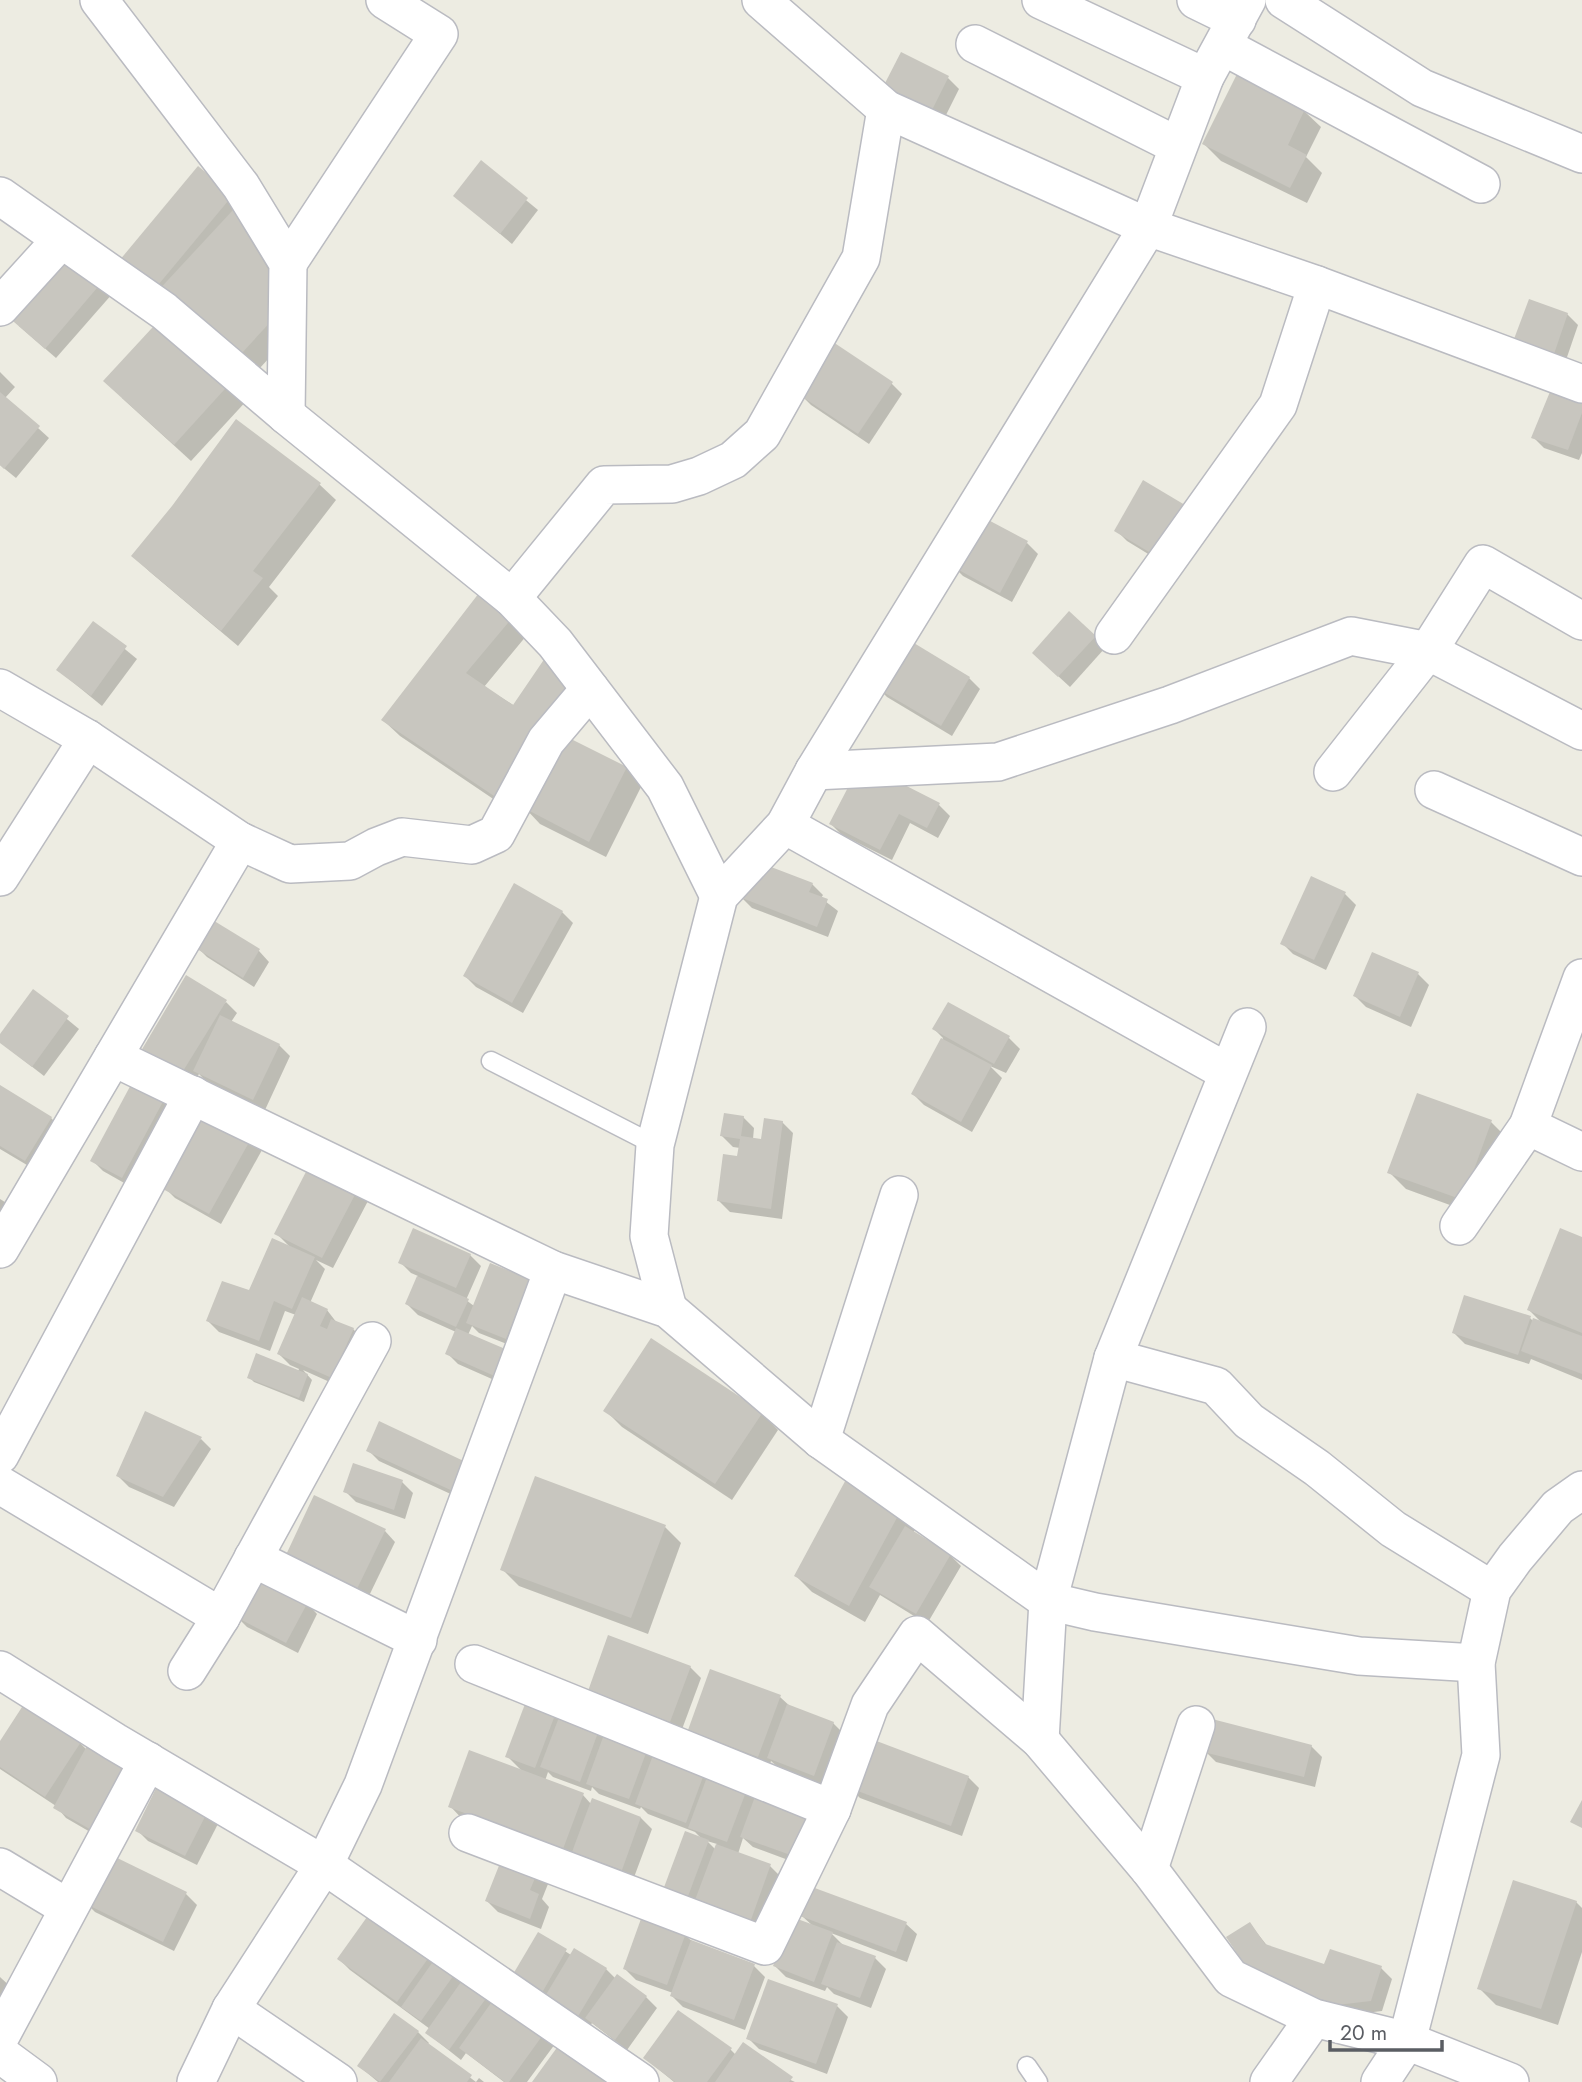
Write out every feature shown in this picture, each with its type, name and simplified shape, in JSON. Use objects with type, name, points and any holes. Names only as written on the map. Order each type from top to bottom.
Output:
[{"type":"street","points":[[99,0],[242,186],[288,263],[286,415]]},
{"type":"street","points":[[288,263],[439,34],[385,0]]},
{"type":"street","points":[[761,0],[886,109],[1147,227],[1580,378]]},
{"type":"street","points":[[1041,0],[1228,36]]},
{"type":"street","points":[[1196,0],[1228,36],[1481,184]]},
{"type":"street","points":[[1284,0],[1422,88],[1582,154]]},
{"type":"street","points":[[668,1309],[649,1236],[655,1145],[719,896],[785,825],[814,771],[1147,227],[1178,146],[1228,36]]},
{"type":"street","points":[[975,44],[1178,146]]},
{"type":"street","points":[[512,598],[604,485],[672,484],[699,476],[733,460],[762,434],[861,258],[886,109]]},
{"type":"street","points":[[0,196],[164,312],[286,415],[512,598],[555,643],[665,787],[719,896]]},
{"type":"street","points":[[0,307],[60,241]]},
{"type":"street","points":[[1114,635],[1278,405],[1317,285]]},
{"type":"street","points":[[1333,772],[1428,651],[1483,564],[1582,621]]},
{"type":"street","points":[[814,771],[998,762],[1170,705],[1351,636],[1428,651],[1582,731]]},
{"type":"street","points":[[0,688],[88,739],[240,841],[290,864],[350,861],[402,837],[472,845],[495,834],[546,741],[590,689]]},
{"type":"street","points":[[0,877],[88,739]]},
{"type":"street","points":[[1434,790],[1582,857]]},
{"type":"street","points":[[785,825],[1227,1072]]},
{"type":"street","points":[[0,1249],[240,841]]},
{"type":"street","points":[[1459,1226],[1528,1126],[1582,978]]},
{"type":"street","points":[[1040,1740],[1048,1601],[1113,1358],[1247,1027]]},
{"type":"street","points":[[113,1057],[553,1270],[668,1309],[821,1440],[1048,1601],[1095,1612],[1359,1656],[1476,1662]]},
{"type":"street","points":[[0,1455],[193,1095]]},
{"type":"street","points":[[1528,1126],[1582,1152]]},
{"type":"street","points":[[821,1440],[899,1195]]},
{"type":"street","points":[[196,2082],[232,2009],[324,1865],[363,1784],[553,1270]]},
{"type":"street","points":[[187,1671],[221,1617],[372,1341]]},
{"type":"street","points":[[1113,1358],[1216,1386],[1249,1421],[1317,1468],[1393,1529],[1492,1590]]},
{"type":"street","points":[[0,1485],[221,1617]]},
{"type":"street","points":[[1380,2082],[1407,2041],[1481,1755],[1476,1662],[1492,1590],[1558,1507],[1582,1490]]},
{"type":"street","points":[[253,1558],[418,1640]]},
{"type":"street","points":[[468,1833],[765,1946],[832,1809],[870,1705],[917,1635],[1040,1740],[1149,1869],[1231,1978],[1314,2018],[1407,2041],[1510,2082]]},
{"type":"street","points":[[474,1664],[832,1809]]},
{"type":"street","points":[[0,1670],[324,1865],[640,2082]]},
{"type":"street","points":[[1149,1869],[1196,1725]]},
{"type":"street","points":[[0,2037],[148,1761]]},
{"type":"street","points":[[0,1867],[68,1908]]},
{"type":"street","points":[[232,2009],[338,2082]]},
{"type":"street","points":[[1269,2082],[1314,2018]]},
{"type":"street","points":[[0,2054],[38,2082]]},
{"type":"lane","points":[[491,1061],[655,1145]]},
{"type":"lane","points":[[1027,2066],[1038,2082]]},
{"type":"building","points":[[901,52],[949,76],[930,114],[882,89]]},
{"type":"building","points":[[1241,66],[1305,109],[1288,145],[1307,155],[1290,188],[1202,144]]},
{"type":"building","points":[[481,160],[528,198],[500,234],[453,196]]},
{"type":"building","points":[[198,166],[233,195],[149,296],[114,267]]},
{"type":"building","points":[[233,210],[277,284],[275,317],[230,366],[155,294]]},
{"type":"building","points":[[66,248],[103,281],[45,349],[6,315]]},
{"type":"building","points":[[1529,299],[1568,313],[1554,354],[1514,339]]},
{"type":"building","points":[[164,315],[234,379],[174,445],[103,381]]},
{"type":"building","points":[[833,342],[893,382],[858,434],[798,394]]},
{"type":"building","points":[[1554,382],[1582,391],[1582,413],[1568,450],[1531,438]]},
{"type":"building","points":[[0,392],[40,426],[4,469],[0,465]]},
{"type":"building","points":[[236,419],[321,483],[253,571],[263,578],[221,631],[131,556],[172,506]]},
{"type":"building","points":[[1143,480],[1190,508],[1159,558],[1114,531]]},
{"type":"building","points":[[977,514],[1028,541],[1000,593],[950,565]]},
{"type":"building","points":[[479,593],[512,618],[466,673],[513,705],[545,658],[576,679],[497,798],[381,720]]},
{"type":"building","points":[[1069,611],[1096,636],[1058,677],[1032,653]]},
{"type":"building","points":[[93,621],[127,646],[91,696],[56,670]]},
{"type":"building","points":[[904,637],[970,677],[941,726],[873,686]]},
{"type":"building","points":[[559,733],[627,767],[589,842],[522,807]]},
{"type":"building","points":[[856,772],[881,773],[940,803],[927,828],[899,814],[880,850],[829,824]]},
{"type":"building","points":[[753,860],[813,883],[809,892],[828,899],[817,927],[739,897]]},
{"type":"building","points":[[1311,876],[1346,892],[1314,960],[1280,944]]},
{"type":"building","points":[[514,883],[563,911],[512,1003],[463,976]]},
{"type":"building","points":[[211,919],[260,949],[243,978],[194,947]]},
{"type":"building","points":[[1372,952],[1419,972],[1400,1017],[1353,996]]},
{"type":"building","points":[[186,975],[227,1000],[180,1076],[141,1051]]},
{"type":"building","points":[[33,989],[69,1016],[32,1067],[0,1043],[0,1034]]},
{"type":"building","points":[[948,1002],[1010,1036],[994,1064],[932,1029]]},
{"type":"building","points":[[220,1015],[280,1044],[253,1100],[193,1071]]},
{"type":"building","points":[[941,1038],[992,1065],[961,1122],[911,1094]]},
{"type":"building","points":[[134,1079],[166,1096],[122,1178],[90,1161]]},
{"type":"building","points":[[0,1085],[52,1117],[25,1161],[0,1146]]},
{"type":"building","points":[[1417,1093],[1492,1120],[1463,1200],[1387,1173]]},
{"type":"building","points":[[204,1111],[252,1137],[209,1214],[161,1188]]},
{"type":"building","points":[[724,1113],[744,1116],[741,1136],[761,1139],[764,1118],[783,1121],[771,1209],[717,1201],[723,1154],[737,1156],[740,1139],[720,1136]]},
{"type":"building","points":[[311,1162],[359,1187],[322,1258],[274,1234]]},
{"type":"building","points":[[413,1228],[471,1254],[456,1288],[398,1263]]},
{"type":"building","points":[[1560,1228],[1582,1237],[1582,1333],[1527,1310]]},
{"type":"building","points":[[272,1238],[315,1257],[292,1309],[274,1301],[259,1341],[206,1321],[222,1281],[249,1290]]},
{"type":"building","points":[[490,1263],[530,1279],[506,1339],[466,1323]]},
{"type":"building","points":[[417,1276],[469,1299],[456,1327],[405,1304]]},
{"type":"building","points":[[1464,1295],[1531,1316],[1518,1355],[1452,1333]]},
{"type":"building","points":[[302,1297],[328,1309],[320,1326],[327,1329],[331,1319],[354,1328],[332,1378],[277,1354]]},
{"type":"building","points":[[1533,1318],[1582,1336],[1582,1374],[1521,1351]]},
{"type":"building","points":[[456,1328],[510,1351],[499,1378],[445,1354]]},
{"type":"building","points":[[651,1338],[763,1412],[715,1484],[603,1411]]},
{"type":"building","points":[[256,1353],[308,1374],[299,1398],[247,1378]]},
{"type":"building","points":[[145,1411],[202,1437],[163,1497],[116,1476]]},
{"type":"building","points":[[379,1421],[470,1464],[457,1493],[366,1451]]},
{"type":"building","points":[[353,1463],[403,1480],[394,1510],[343,1492]]},
{"type":"building","points":[[850,1472],[905,1503],[849,1606],[794,1576]]},
{"type":"building","points":[[535,1476],[666,1525],[631,1618],[500,1570]]},
{"type":"building","points":[[314,1495],[386,1529],[356,1591],[285,1557]]},
{"type":"building","points":[[905,1526],[951,1554],[916,1614],[869,1587]]},
{"type":"building","points":[[255,1575],[308,1602],[286,1643],[234,1616]]},
{"type":"building","points":[[608,1635],[691,1666],[670,1722],[588,1691]]},
{"type":"building","points":[[710,1669],[781,1695],[758,1757],[688,1730]]},
{"type":"building","points":[[528,1696],[558,1707],[535,1768],[505,1757]]},
{"type":"building","points":[[24,1704],[81,1742],[45,1797],[0,1767],[0,1741]]},
{"type":"building","points":[[787,1704],[834,1722],[814,1776],[767,1758]]},
{"type":"building","points":[[561,1712],[600,1727],[580,1782],[540,1767]]},
{"type":"building","points":[[1212,1719],[1312,1745],[1304,1777],[1203,1752]]},
{"type":"building","points":[[606,1729],[649,1745],[629,1799],[586,1784]]},
{"type":"building","points":[[866,1737],[969,1776],[951,1826],[847,1787]]},
{"type":"building","points":[[88,1744],[128,1767],[93,1831],[53,1808]]},
{"type":"building","points":[[656,1747],[707,1766],[686,1823],[635,1804]]},
{"type":"building","points":[[469,1750],[584,1793],[563,1849],[448,1807]]},
{"type":"building","points":[[710,1769],[749,1784],[727,1842],[688,1828]]},
{"type":"building","points":[[161,1778],[212,1803],[185,1856],[135,1831]]},
{"type":"building","points":[[756,1794],[812,1815],[796,1857],[740,1837]]},
{"type":"building","points":[[592,1798],[641,1817],[622,1870],[572,1852]]},
{"type":"building","points":[[1582,1800],[1582,1828],[1570,1822]]},
{"type":"building","points":[[685,1831],[709,1840],[687,1899],[663,1890]]},
{"type":"building","points":[[716,1844],[771,1864],[748,1928],[692,1908]]},
{"type":"building","points":[[107,1853],[187,1892],[163,1942],[82,1902]]},
{"type":"building","points":[[502,1858],[538,1871],[530,1890],[539,1894],[530,1919],[485,1901]]},
{"type":"building","points":[[1513,1880],[1577,1901],[1541,2009],[1477,1989]]},
{"type":"building","points":[[812,1887],[907,1922],[896,1952],[800,1916]]},
{"type":"building","points":[[372,1910],[432,1953],[397,2002],[337,1959]]},
{"type":"building","points":[[642,1916],[686,1933],[667,1985],[623,1969]]},
{"type":"building","points":[[792,1917],[833,1932],[814,1982],[773,1966]]},
{"type":"building","points":[[1250,1922],[1265,1944],[1324,1964],[1330,1949],[1382,1966],[1371,2001],[1337,2005],[1255,1980],[1226,1937]]},
{"type":"building","points":[[538,1932],[567,1949],[539,1998],[509,1981]]},
{"type":"building","points":[[691,1940],[755,1964],[734,2020],[670,1996]]},
{"type":"building","points":[[837,1942],[876,1956],[860,1998],[821,1984]]},
{"type":"building","points":[[574,1948],[607,1968],[577,2018],[544,1998]]},
{"type":"building","points":[[439,1953],[459,1968],[421,2021],[401,2007]]},
{"type":"building","points":[[468,1972],[492,1990],[449,2050],[425,2033]]},
{"type":"building","points":[[617,1974],[647,1996],[615,2040],[585,2018]]},
{"type":"building","points":[[768,1979],[838,2004],[816,2064],[746,2039]]},
{"type":"building","points":[[496,1996],[545,2032],[509,2082],[505,2082],[459,2048]]},
{"type":"building","points":[[678,2010],[732,2048],[707,2082],[675,2082],[643,2058]]},
{"type":"building","points":[[394,2013],[419,2031],[380,2082],[357,2066]]},
{"type":"building","points":[[421,2038],[472,2075],[467,2082],[389,2082]]},
{"type":"building","points":[[561,2042],[608,2076],[604,2082],[532,2082]]},
{"type":"building","points":[[743,2042],[793,2077],[789,2082],[715,2082]]}]
